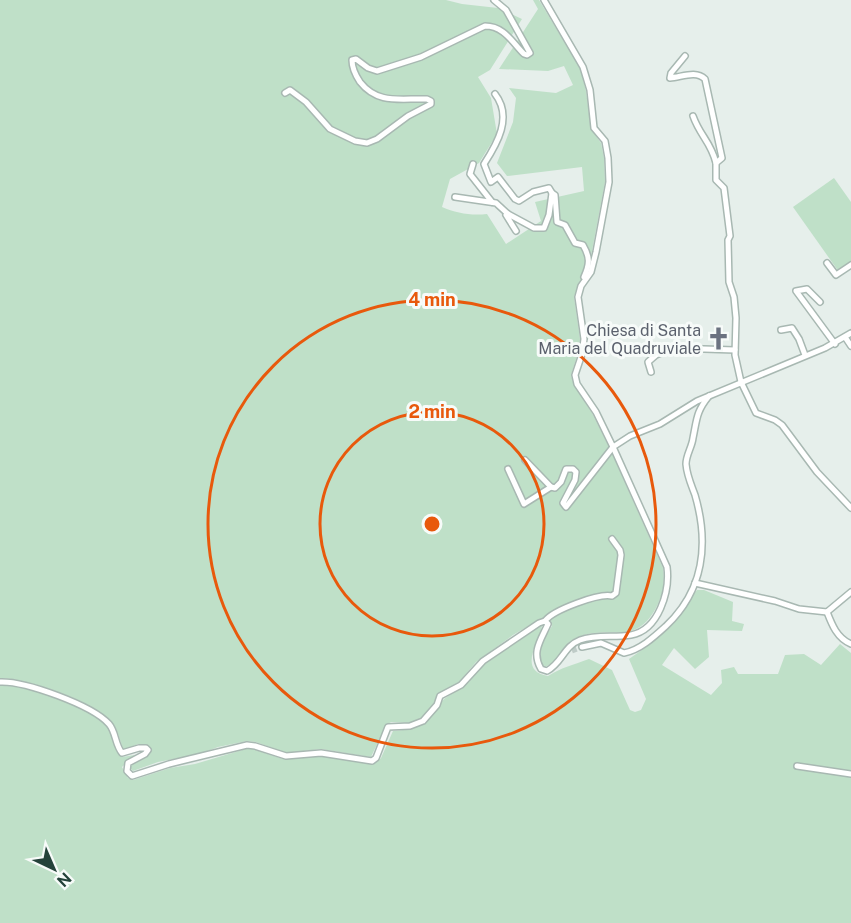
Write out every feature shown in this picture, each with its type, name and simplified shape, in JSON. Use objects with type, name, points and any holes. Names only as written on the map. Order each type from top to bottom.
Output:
[{"type":"street","points":[[285,93],[290,90],[299,95],[330,129],[355,141],[367,143],[377,139],[408,116],[431,104],[431,101],[428,99],[380,98],[370,93],[358,79],[352,60],[356,59],[368,68],[378,71],[385,70],[421,57],[485,26],[493,26],[500,30],[527,55],[530,53],[514,23],[506,10],[494,0]]},
{"type":"street","points":[[543,0],[583,67],[590,90],[594,128],[607,146],[609,182],[605,206],[591,272],[578,297],[584,339],[575,375],[577,384],[596,411],[613,447],[664,558],[668,575],[666,590],[653,621],[643,631],[631,635],[597,636],[580,640],[566,648],[550,670],[544,671],[539,667],[537,650],[539,641],[548,626],[546,621]]},
{"type":"street","points":[[686,56],[670,78],[696,74],[705,79],[722,158],[716,163]]},
{"type":"street","points":[[495,94],[502,109],[501,131],[498,142],[484,164],[491,182],[498,177],[519,201],[541,189],[549,188],[555,195],[557,222],[565,225],[576,243],[583,245],[589,256],[584,283]]},
{"type":"street","points":[[693,116],[698,130],[711,145],[716,163],[716,180],[724,188],[730,236],[728,240],[729,282],[734,297],[735,350],[741,382],[756,413],[782,425],[817,472],[851,508]]},
{"type":"street","points":[[473,164],[470,174],[477,186],[493,203],[534,228],[544,228],[549,215],[552,193]]},
{"type":"street","points":[[455,197],[493,203]]},
{"type":"street","points":[[508,214],[506,216],[516,231]]},
{"type":"street","points":[[828,263],[836,275],[851,265]]},
{"type":"street","points":[[820,302],[807,289],[796,291],[835,344]]},
{"type":"street","points":[[781,330],[792,328],[805,355]]},
{"type":"street","points":[[508,469],[524,504],[551,487],[555,488],[568,468],[575,470],[575,480],[563,503],[567,507],[613,447],[630,436],[660,424],[697,401],[835,344],[848,335],[851,346]]},
{"type":"street","points":[[651,372],[648,362],[656,355],[674,348],[735,350]]},
{"type":"street","points":[[582,647],[601,643],[624,653],[643,645],[686,604],[695,583],[703,543],[703,530],[694,494],[688,481],[686,462],[698,411],[711,395]]},
{"type":"street","points":[[525,460],[551,487]]},
{"type":"street","points":[[0,682],[31,686],[95,714],[109,724],[122,753],[146,748],[148,750],[145,754],[128,763],[127,771],[132,776],[169,764],[247,745],[286,756],[321,753],[372,761],[376,758],[388,727],[410,726],[423,721],[437,705],[441,696],[461,685],[478,664],[515,638],[546,621],[556,611],[568,609],[597,596],[612,596],[616,592],[621,555],[612,539]]},
{"type":"street","points":[[695,583],[775,601],[799,609],[828,612],[851,592]]},
{"type":"street","points":[[828,612],[834,630],[851,644]]},
{"type":"street","points":[[562,654],[565,655],[572,651]]},
{"type":"street","points":[[797,766],[851,774]]},
{"type":"green space","points":[[0,0],[446,0],[498,8],[522,19],[490,70],[478,77],[491,98],[497,134],[479,163],[450,179],[442,207],[464,214],[487,214],[506,244],[541,221],[535,202],[584,191],[582,167],[507,176],[497,163],[513,122],[516,98],[509,88],[556,93],[573,85],[564,66],[548,71],[499,69],[538,9],[533,0],[539,0],[580,68],[586,91],[591,129],[601,143],[604,158],[605,182],[592,251],[587,270],[574,297],[580,339],[571,375],[574,385],[592,413],[610,449],[663,568],[662,593],[656,608],[647,620],[638,628],[629,631],[586,634],[574,639],[553,662],[544,667],[540,652],[543,641],[552,626],[550,620],[542,618],[513,635],[476,662],[459,682],[438,694],[434,703],[421,718],[410,723],[391,722],[386,725],[371,757],[321,749],[287,753],[247,741],[218,747],[200,754],[158,762],[133,771],[130,768],[132,764],[150,754],[151,749],[148,745],[138,744],[124,750],[113,723],[89,705],[42,686],[0,678]]},
{"type":"green space","points":[[834,178],[851,202],[851,264],[839,272],[793,207]]},
{"type":"green space","points":[[697,590],[704,590],[733,602],[732,621],[744,624],[742,631],[707,630],[709,657],[695,669],[674,648],[662,665],[711,695],[722,683],[721,670],[734,667],[738,674],[778,674],[785,655],[804,654],[821,665],[840,644],[851,653],[851,923],[0,923],[0,686],[19,687],[38,692],[77,707],[99,719],[110,731],[122,757],[135,755],[122,767],[128,778],[133,780],[249,748],[283,759],[321,756],[371,763],[381,758],[393,731],[412,729],[425,722],[444,699],[469,682],[479,668],[542,625],[532,661],[533,668],[538,673],[548,676],[589,659],[612,670],[630,710],[635,712],[641,710],[646,699],[629,659],[650,644],[666,628]]},
{"type":"tunnel","points":[[572,651],[582,647]]},
{"type":"place","name":"Chiesa di Santa Maria del Quadruviale","points":[[719,339]]}]
